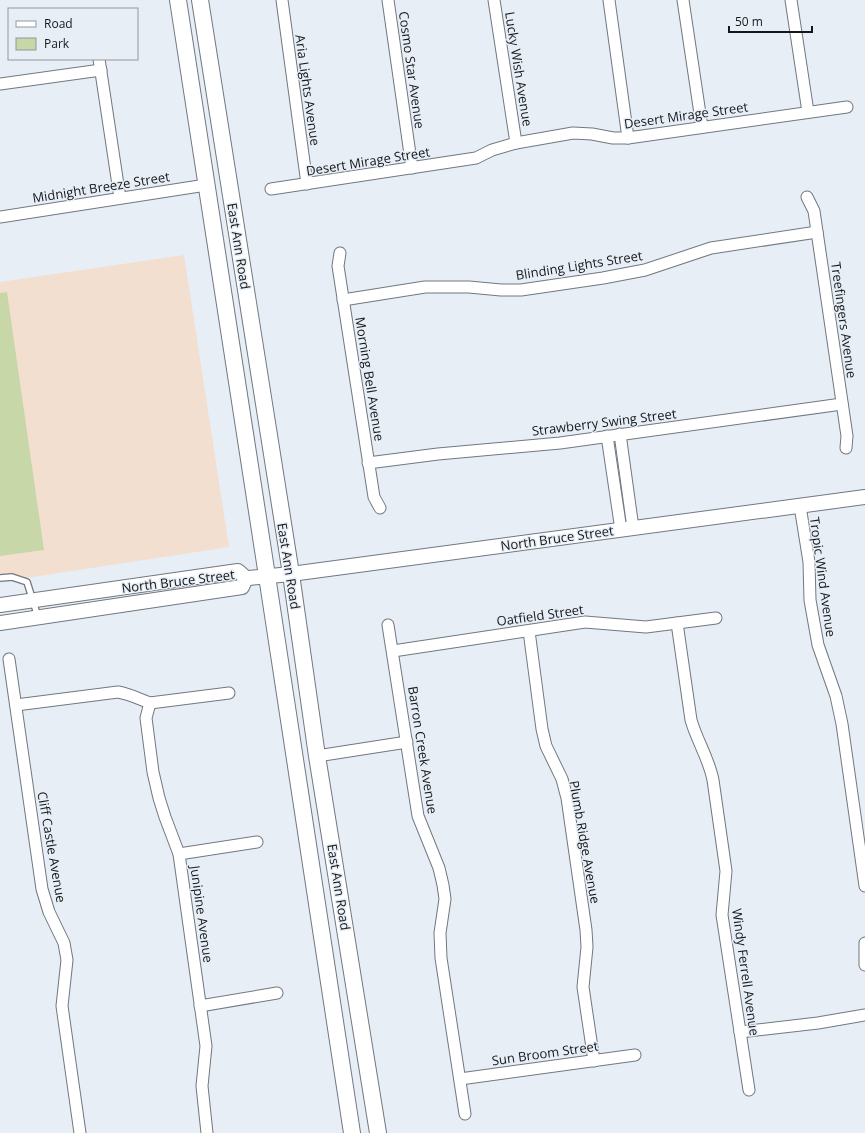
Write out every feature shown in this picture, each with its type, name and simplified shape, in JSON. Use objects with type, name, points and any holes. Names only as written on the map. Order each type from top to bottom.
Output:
[{"type":"main road","name":"East Ann Road","points":[[178,0],[352,1133]]},
{"type":"main road","name":"East Ann Road","points":[[200,0],[378,1133]]},
{"type":"street","name":"Aria Lights Avenue","points":[[282,0],[307,184]]},
{"type":"street","name":"Cosmo Star Avenue","points":[[388,0],[412,168]]},
{"type":"street","name":"Lucky Wish Avenue","points":[[494,0],[516,142]]},
{"type":"street","points":[[609,0],[628,138]]},
{"type":"street","points":[[683,0],[702,127]]},
{"type":"street","points":[[792,0],[808,112]]},
{"type":"street","points":[[0,84],[100,65],[120,198]]},
{"type":"street","name":"Desert Mirage Street","points":[[271,189],[476,158],[492,150],[516,142],[573,133],[592,134],[613,138],[628,138],[847,107]]},
{"type":"street","name":"Midnight Breeze Street","points":[[0,217],[206,185]]},
{"type":"street","name":"Treefingers Avenue","points":[[807,197],[814,211],[847,436],[846,448]]},
{"type":"street","name":"Blinding Lights Street","points":[[343,300],[425,287],[469,287],[521,290],[603,278],[645,270],[711,248],[817,232]]},
{"type":"street","name":"Morning Bell Avenue","points":[[340,253],[338,266],[368,463],[374,497],[380,508]]},
{"type":"street","name":"Strawberry Swing Street","points":[[368,463],[438,454],[560,443],[842,404]]},
{"type":"street","points":[[620,434],[624,468],[627,529]]},
{"type":"street","points":[[607,436],[612,470],[627,529]]},
{"type":"street","name":"North Bruce Street","points":[[249,578],[291,574],[865,497]]},
{"type":"street","name":"Tropic Wind Avenue","points":[[800,506],[809,562],[812,608],[818,644],[836,696],[842,724],[865,886]]},
{"type":"street","name":"North Bruce Street","points":[[0,605],[238,571],[246,578],[242,587],[0,623]]},
{"type":"street","name":"Oatfield Street","points":[[393,651],[585,622],[646,627],[716,618]]},
{"type":"street","name":"Windy Ferrell Avenue","points":[[677,623],[691,720],[696,735],[711,767],[726,871],[722,915],[749,1090]]},
{"type":"street","name":"Barron Creek Avenue","points":[[388,625],[418,816],[443,885],[444,899],[440,933],[441,958],[465,1114]]},
{"type":"street","name":"Plumb Ridge Avenue","points":[[528,631],[542,729],[546,746],[562,779],[567,798],[586,930],[587,948],[583,987],[594,1060]]},
{"type":"street","name":"Cliff Castle Avenue","points":[[9,659],[42,889],[49,912],[64,942],[67,960],[62,1006],[80,1133]]},
{"type":"street","points":[[16,705],[118,692],[129,694],[150,703],[229,693]]},
{"type":"street","name":"Junipine Avenue","points":[[150,703],[146,718],[153,772],[164,817],[179,854],[183,873],[206,1046],[202,1086],[207,1133]]},
{"type":"street","points":[[318,756],[407,742]]},
{"type":"street","points":[[179,854],[257,842]]},
{"type":"street","points":[[865,943],[865,966]]},
{"type":"street","points":[[200,1006],[277,993]]},
{"type":"street","points":[[740,1032],[865,1015]]},
{"type":"street","name":"Sun Broom Street","points":[[460,1079],[635,1055]]},
{"type":"lane","points":[[612,470],[624,468]]},
{"type":"lane","points":[[0,578],[12,577],[27,582],[38,617]]},
{"type":"shaded area","points":[[184,255],[229,547],[0,582],[0,282]]},
{"type":"green space","points":[[7,292],[44,550],[0,556],[0,293]]}]
